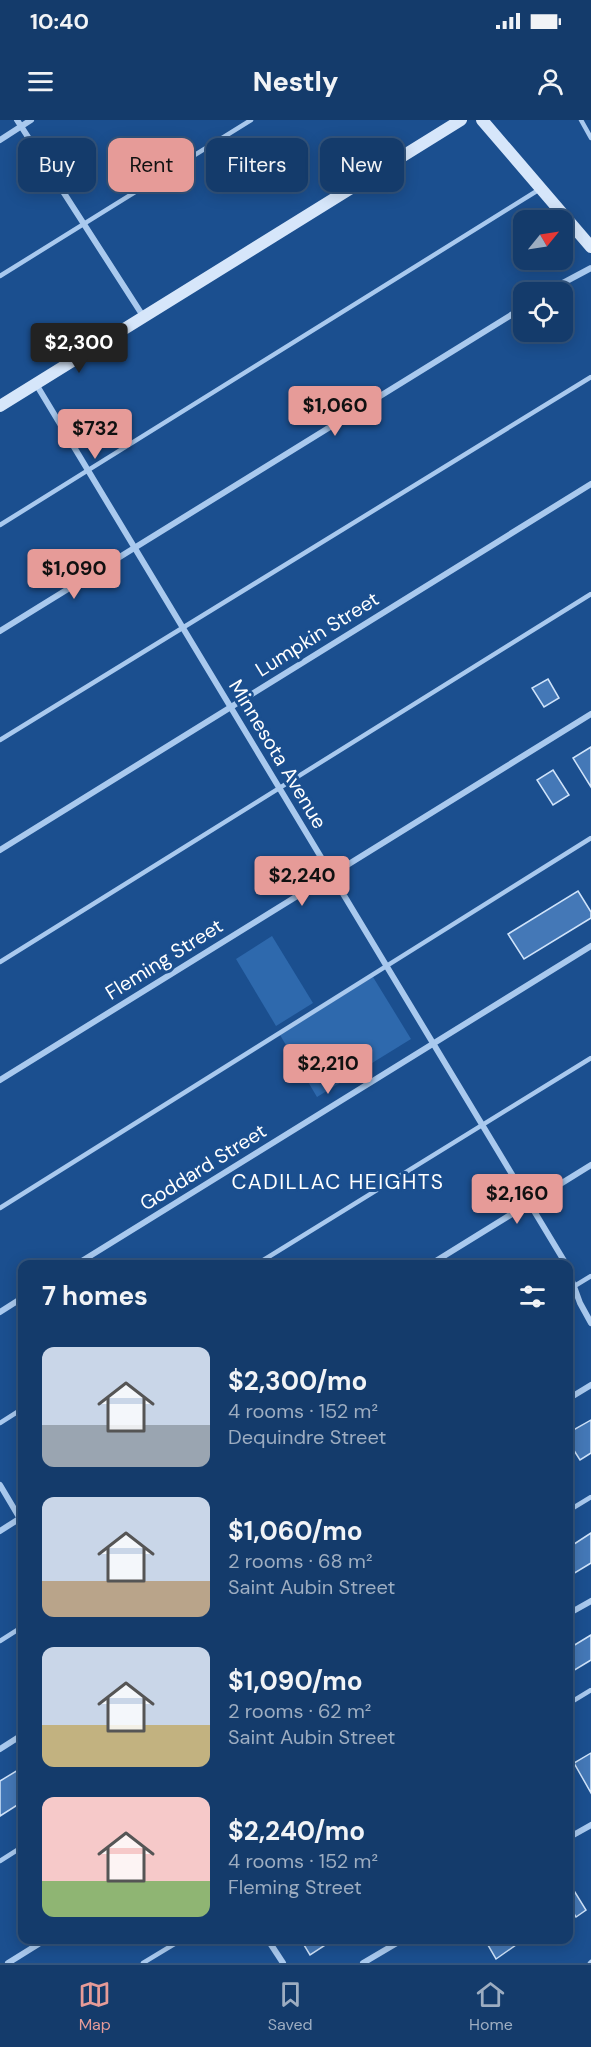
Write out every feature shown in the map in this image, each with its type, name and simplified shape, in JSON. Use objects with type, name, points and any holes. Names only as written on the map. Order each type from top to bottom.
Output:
[{"type":"street","points":[[17,120],[143,316]]},
{"type":"street","points":[[0,140],[32,120]]},
{"type":"street","points":[[0,406],[461,120]]},
{"type":"street","points":[[482,120],[591,247]]},
{"type":"street","points":[[565,282],[591,268]]},
{"type":"street","points":[[0,631],[513,314]]},
{"type":"street","name":"Minnesota Avenue","points":[[36,384],[563,1260]]},
{"type":"street","name":"Lumpkin Street","points":[[0,850],[591,484]]},
{"type":"street","name":"Fleming Street","points":[[0,1080],[591,714]]},
{"type":"street","name":"Goddard Street","points":[[83,1260],[591,946]]},
{"type":"street","points":[[437,1260],[591,1165]]},
{"type":"street","points":[[573,1292],[591,1323]]},
{"type":"street","points":[[0,1312],[18,1301]]},
{"type":"street","points":[[573,1395],[591,1385]]},
{"type":"street","points":[[0,1485],[18,1513]]},
{"type":"street","points":[[0,1531],[18,1521]]},
{"type":"street","points":[[573,1611],[591,1600]]},
{"type":"street","points":[[0,1749],[18,1738]]},
{"type":"street","points":[[573,1835],[591,1825]]},
{"type":"street","points":[[8,1963],[39,1944]]},
{"type":"street","points":[[271,1944],[283,1963]]},
{"type":"street","points":[[363,1963],[395,1944]]},
{"type":"lane","points":[[0,276],[251,120]]},
{"type":"lane","points":[[581,120],[591,138]]},
{"type":"lane","points":[[0,525],[541,188]]},
{"type":"lane","points":[[0,740],[591,377]]},
{"type":"lane","points":[[0,962],[591,594]]},
{"type":"lane","points":[[0,1208],[591,838]]},
{"type":"lane","points":[[264,1260],[591,1058]]},
{"type":"lane","points":[[573,1288],[591,1276]]},
{"type":"lane","points":[[0,1423],[18,1412]]},
{"type":"lane","points":[[573,1508],[591,1497]]},
{"type":"lane","points":[[0,1641],[18,1630]]},
{"type":"lane","points":[[573,1701],[591,1690]]},
{"type":"lane","points":[[0,1861],[18,1850]]},
{"type":"lane","points":[[143,1963],[174,1944]]},
{"type":"shaded area","points":[[272,936],[313,1003],[276,1026],[236,959]]},
{"type":"shaded area","points":[[373,977],[411,1039],[317,1097],[280,1035]]},
{"type":"building","points":[[548,679],[559,698],[544,707],[532,688]]},
{"type":"building","points":[[591,747],[591,787],[573,758]]},
{"type":"building","points":[[553,770],[569,795],[553,805],[537,780]]},
{"type":"building","points":[[578,891],[591,912],[591,918],[524,959],[508,934]]},
{"type":"building","points":[[591,1420],[591,1453],[580,1460],[573,1449],[573,1430]]},
{"type":"building","points":[[591,1533],[591,1563],[573,1574],[573,1545]]},
{"type":"building","points":[[591,1635],[591,1660],[573,1671],[573,1646]]},
{"type":"building","points":[[591,1753],[591,1793],[574,1763]]},
{"type":"building","points":[[18,1770],[18,1805],[0,1816],[0,1781]]},
{"type":"building","points":[[573,1889],[586,1910],[576,1917],[573,1912]]},
{"type":"building","points":[[303,1944],[327,1944],[310,1955]]},
{"type":"building","points":[[487,1944],[517,1944],[496,1959]]},
{"type":"district","name":"CADILLAC HEIGHTS","points":[[338,1182]]}]
